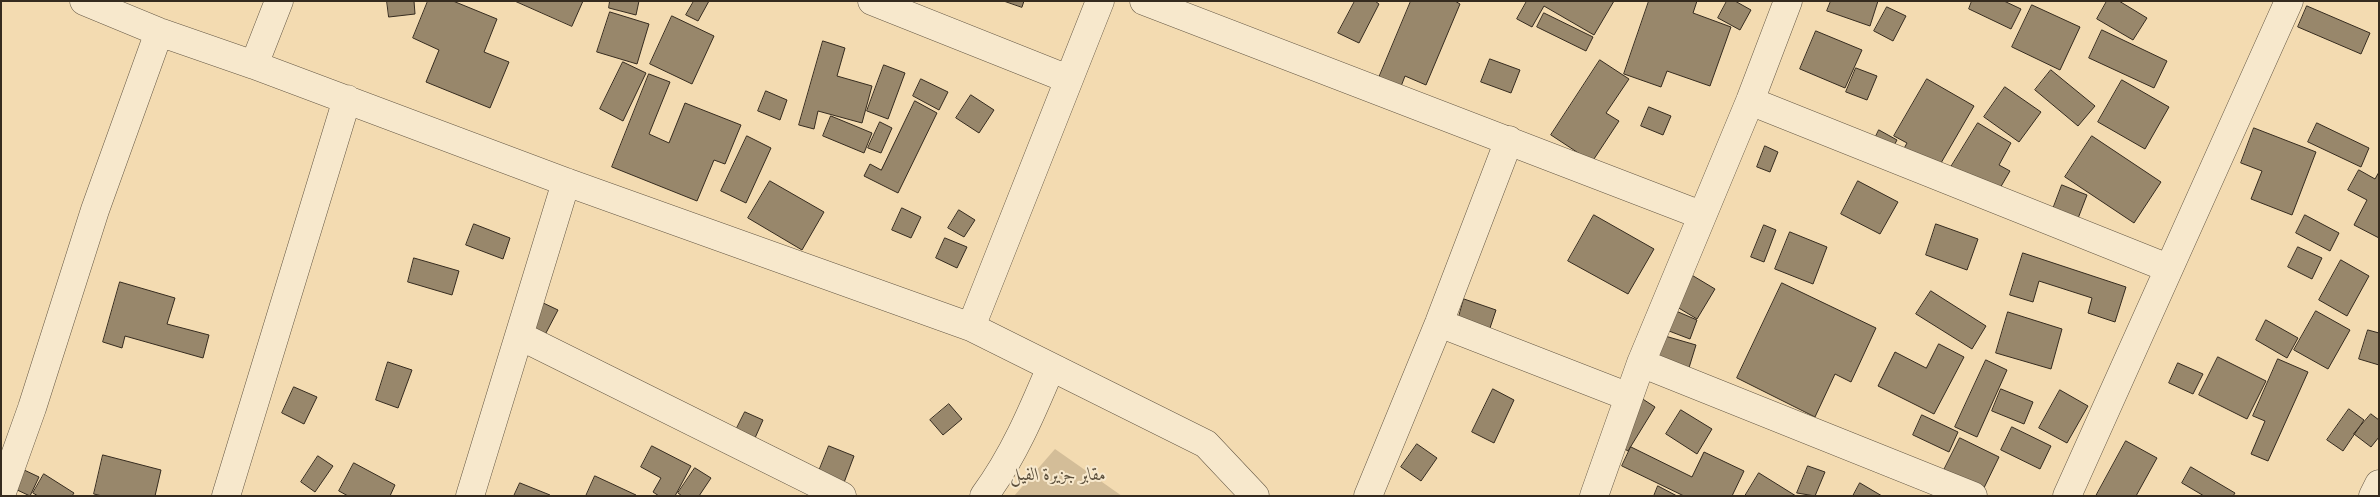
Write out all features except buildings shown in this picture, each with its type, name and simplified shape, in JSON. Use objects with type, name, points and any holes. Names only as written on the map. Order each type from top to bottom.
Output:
[{"type":"street","points":[[84,1],[159,32],[347,99],[566,182],[971,327],[1206,444],[1255,496]]},
{"type":"street","points":[[254,65],[279,1]]},
{"type":"street","points":[[872,1],[1068,79]]},
{"type":"street","points":[[971,327],[1100,1]]},
{"type":"street","points":[[1144,1],[1701,215]]},
{"type":"street","points":[[1594,496],[1641,363],[1750,101],[1788,1]]},
{"type":"street","points":[[2067,496],[2289,1]]},
{"type":"street","points":[[1,495],[32,408],[95,210],[159,32]]},
{"type":"street","points":[[226,496],[347,99]]},
{"type":"street","points":[[1750,101],[2168,268]]},
{"type":"street","points":[[1368,496],[1439,323],[1509,140]]},
{"type":"street","points":[[470,496],[566,182]]},
{"type":"street","points":[[1439,323],[1629,397]]},
{"type":"street","points":[[520,336],[842,496]]},
{"type":"street","points":[[1641,363],[1972,496]]},
{"type":"street","points":[[984,496],[996,480],[1026,426],[1051,367]]},
{"type":"street","points":[[2374,496],[2379,484]]},
{"type":"green space","name":"مقابر جزيرة الفيل","points":[[1055,449],[1122,496],[1014,496]]}]
